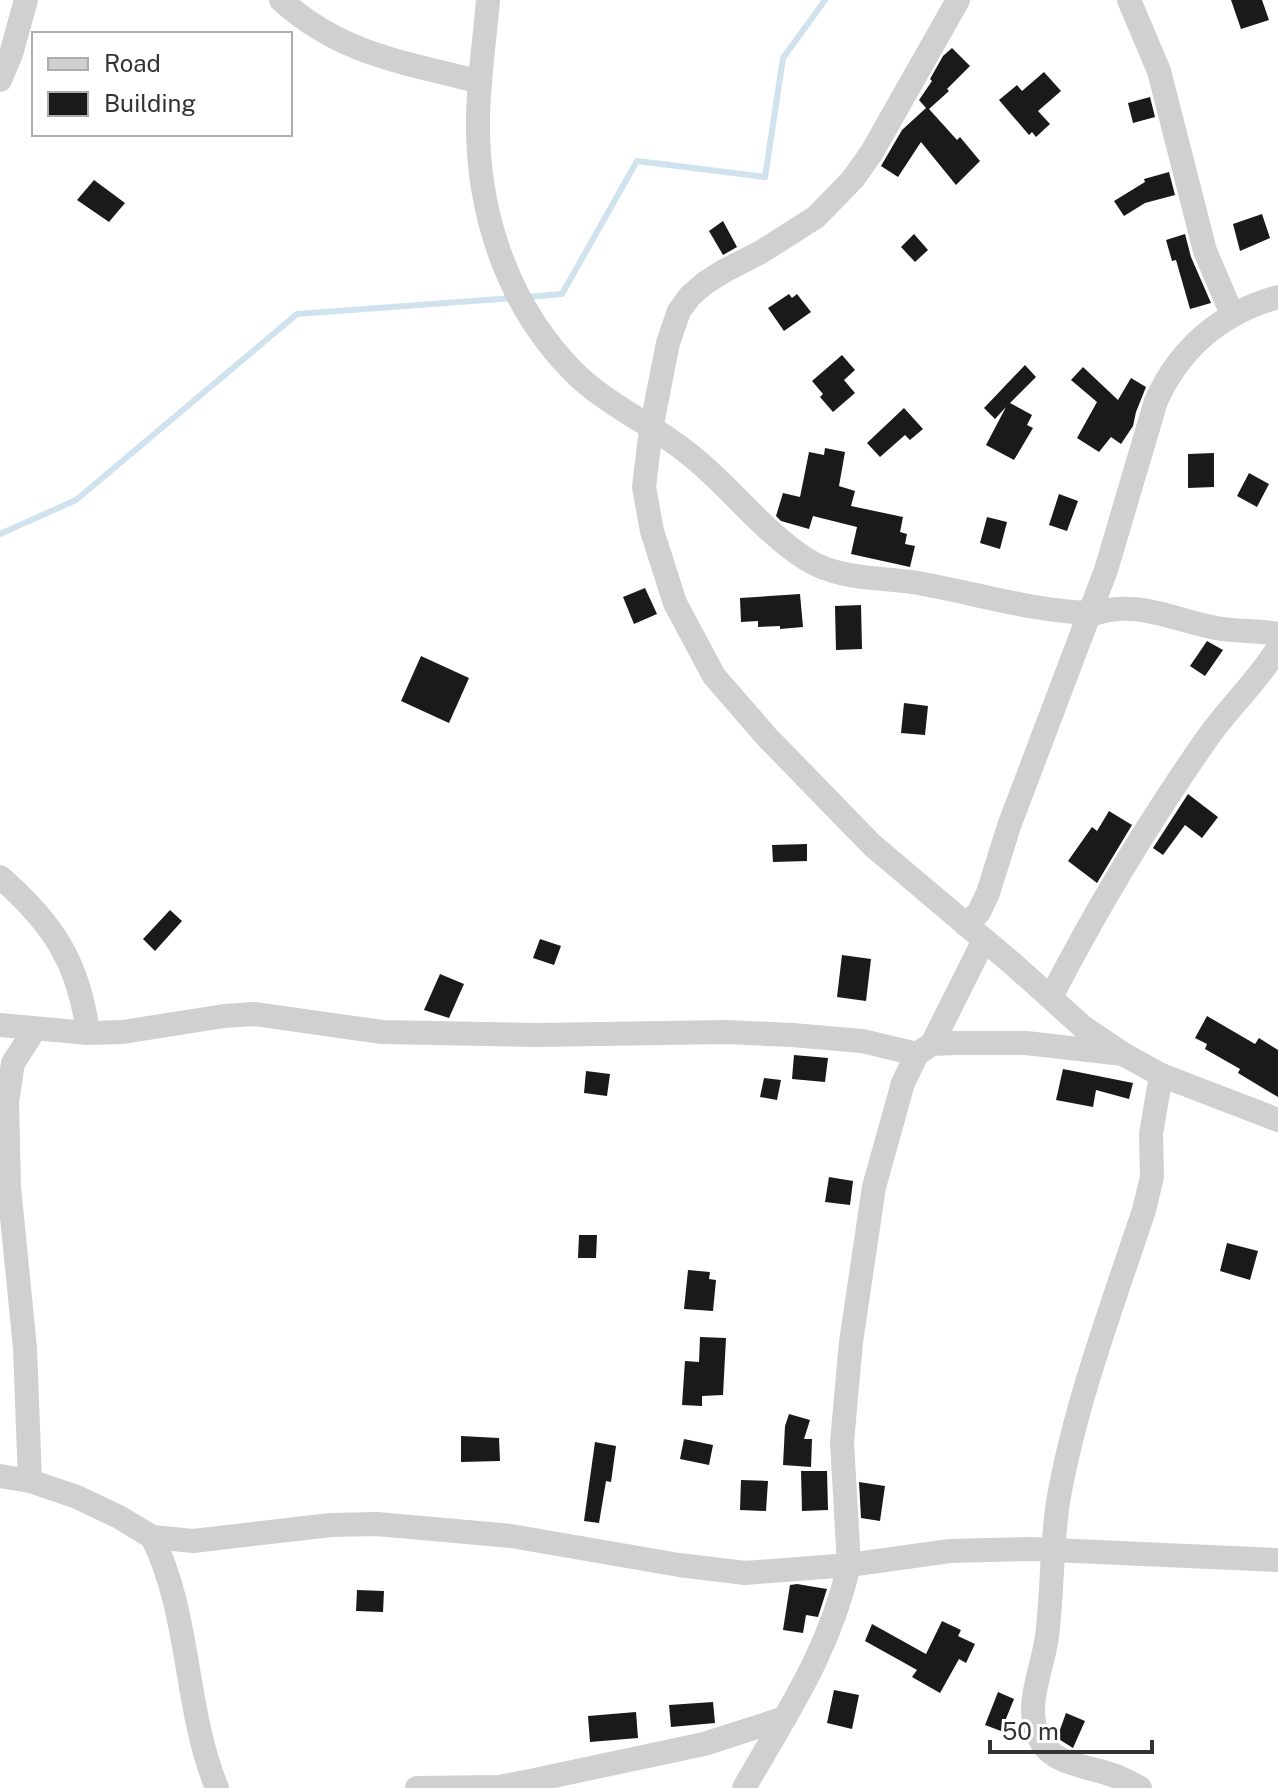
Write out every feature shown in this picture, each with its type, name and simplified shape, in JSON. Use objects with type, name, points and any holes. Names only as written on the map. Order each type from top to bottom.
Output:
[{"type":"street","points":[[0,80],[11,54],[26,0]]},
{"type":"street","points":[[281,0],[314,27],[355,49],[480,82]]},
{"type":"street","points":[[488,0],[480,82],[479,149],[484,195],[500,258],[514,290],[559,355],[580,377],[689,454],[807,561],[832,571],[915,583],[1051,612],[1090,615],[1105,609],[1144,610],[1216,628],[1278,634]]},
{"type":"street","points":[[958,0],[872,152],[853,179],[816,217],[724,271],[690,296],[679,311],[668,343],[651,429],[644,487],[652,531],[675,603],[714,676],[766,736],[872,845],[1083,1027],[1161,1075],[1278,1120]]},
{"type":"street","points":[[1129,0],[1159,71],[1205,251],[1232,314]]},
{"type":"street","points":[[744,1788],[825,1643],[836,1617],[849,1565],[842,1442],[851,1342],[874,1187],[903,1083],[924,1049],[975,932],[1009,826],[1090,615],[1122,522],[1156,401],[1167,375],[1203,337],[1232,314],[1278,297]]},
{"type":"street","points":[[1051,997],[1080,940],[1189,766],[1278,648]]},
{"type":"street","points":[[0,877],[31,905],[62,946],[77,977],[88,1033]]},
{"type":"street","points":[[0,1025],[88,1033],[123,1032],[254,1014],[382,1032],[538,1035],[727,1032],[862,1041],[924,1049],[1026,1043],[1123,1054]]},
{"type":"street","points":[[30,1481],[25,1348],[9,1187],[7,1102],[13,1063],[35,1029]]},
{"type":"street","points":[[1140,1788],[1118,1777],[1059,1758],[1042,1744],[1033,1717],[1036,1681],[1046,1646],[1051,1608],[1059,1499],[1080,1410],[1152,1177],[1151,1134],[1161,1075]]},
{"type":"street","points":[[0,1476],[30,1481],[77,1497],[152,1537],[193,1541],[331,1525],[377,1524],[511,1536],[745,1573],[849,1565],[950,1551],[1054,1550],[1278,1560]]},
{"type":"street","points":[[152,1537],[167,1572],[203,1742],[217,1788]]},
{"type":"street","points":[[417,1788],[499,1787],[704,1744],[785,1718]]},
{"type":"building","points":[[1231,0],[1262,0],[1269,20],[1241,29]]},
{"type":"building","points":[[952,48],[970,66],[929,109],[957,140],[960,137],[980,161],[956,185],[921,142],[898,177],[881,166],[902,130],[926,108],[919,100],[943,56]]},
{"type":"building","points":[[1044,72],[1061,91],[1038,111],[1050,124],[1036,137],[1032,132],[1029,135],[999,100],[1017,85],[1022,91]]},
{"type":"building","points":[[1150,97],[1155,117],[1133,123],[1128,103]]},
{"type":"building","points":[[1169,172],[1175,195],[1145,203],[1124,216],[1114,201],[1145,182],[1144,179]]},
{"type":"building","points":[[94,180],[125,203],[109,222],[77,200]]},
{"type":"building","points":[[1262,214],[1270,238],[1240,251],[1233,224]]},
{"type":"building","points":[[723,221],[737,247],[723,255],[709,231]]},
{"type":"building","points":[[914,234],[928,250],[915,262],[901,247]]},
{"type":"building","points":[[1185,234],[1191,257],[1211,303],[1190,309],[1176,260],[1172,261],[1166,240]]},
{"type":"building","points":[[789,294],[792,298],[797,294],[811,312],[784,331],[768,308]]},
{"type":"building","points":[[842,355],[855,370],[844,380],[855,393],[833,412],[812,381]]},
{"type":"building","points":[[1025,365],[1036,377],[1010,403],[1032,415],[1027,425],[1033,428],[1014,460],[986,445],[1006,407],[995,419],[984,408]]},
{"type":"building","points":[[1083,367],[1118,400],[1131,378],[1146,387],[1133,426],[1121,444],[1111,437],[1099,452],[1077,438],[1097,402],[1071,380]]},
{"type":"building","points":[[904,408],[923,429],[910,440],[905,435],[880,457],[867,443]]},
{"type":"building","points":[[825,448],[845,452],[839,486],[855,491],[851,506],[903,517],[900,532],[907,534],[905,544],[915,546],[910,567],[851,554],[857,527],[813,516],[809,529],[781,521],[776,516],[783,493],[800,497],[809,452],[824,455]]},
{"type":"building","points":[[1214,453],[1214,487],[1188,488],[1188,454]]},
{"type":"building","points":[[1249,473],[1269,484],[1257,507],[1237,496]]},
{"type":"building","points":[[1059,494],[1078,501],[1067,531],[1049,525]]},
{"type":"building","points":[[987,517],[1007,522],[1000,549],[980,543]]},
{"type":"building","points":[[645,588],[657,614],[634,624],[623,597]]},
{"type":"building","points":[[800,594],[803,627],[780,629],[780,626],[758,627],[758,621],[741,622],[740,598]]},
{"type":"building","points":[[861,605],[862,649],[836,650],[835,606]]},
{"type":"building","points":[[1207,641],[1223,650],[1205,676],[1190,666]]},
{"type":"building","points":[[421,656],[469,678],[449,723],[401,701]]},
{"type":"building","points":[[904,703],[928,706],[925,735],[901,733]]},
{"type":"building","points":[[1188,794],[1218,817],[1202,838],[1185,825],[1163,855],[1153,848]]},
{"type":"building","points":[[1109,811],[1132,825],[1097,883],[1068,861],[1092,827],[1097,831]]},
{"type":"building","points":[[807,844],[807,861],[773,862],[772,845]]},
{"type":"building","points":[[170,910],[182,921],[155,951],[143,939]]},
{"type":"building","points":[[540,939],[561,946],[554,965],[533,958]]},
{"type":"building","points":[[842,955],[871,959],[866,1001],[837,997]]},
{"type":"building","points":[[440,974],[464,984],[449,1018],[424,1010]]},
{"type":"building","points":[[1207,1016],[1255,1044],[1259,1038],[1278,1050],[1278,1097],[1238,1073],[1240,1069],[1205,1049],[1207,1044],[1195,1038]]},
{"type":"building","points":[[794,1055],[828,1058],[825,1082],[792,1079]]},
{"type":"building","points":[[1063,1069],[1133,1083],[1129,1099],[1096,1090],[1093,1107],[1056,1100]]},
{"type":"building","points":[[586,1071],[610,1074],[607,1096],[584,1093]]},
{"type":"building","points":[[764,1078],[781,1080],[777,1100],[760,1097]]},
{"type":"building","points":[[829,1177],[853,1181],[850,1205],[825,1202]]},
{"type":"building","points":[[579,1235],[597,1235],[596,1258],[578,1258]]},
{"type":"building","points":[[1227,1243],[1258,1251],[1250,1280],[1220,1271]]},
{"type":"building","points":[[688,1270],[710,1272],[709,1279],[716,1280],[713,1311],[684,1309]]},
{"type":"building","points":[[700,1337],[726,1338],[723,1395],[702,1396],[702,1406],[682,1405],[685,1361],[699,1362]]},
{"type":"building","points":[[789,1414],[810,1420],[804,1439],[812,1439],[811,1467],[783,1465],[785,1426]]},
{"type":"building","points":[[461,1436],[499,1438],[500,1461],[461,1462]]},
{"type":"building","points":[[684,1439],[713,1445],[709,1465],[680,1459]]},
{"type":"building","points":[[595,1442],[616,1446],[611,1482],[606,1481],[599,1523],[584,1521]]},
{"type":"building","points":[[801,1471],[827,1471],[828,1510],[802,1511]]},
{"type":"building","points":[[741,1480],[768,1481],[766,1511],[740,1510]]},
{"type":"building","points":[[859,1482],[885,1486],[880,1521],[861,1518]]},
{"type":"building","points":[[790,1585],[827,1589],[818,1617],[806,1615],[803,1633],[783,1630]]},
{"type":"building","points":[[357,1590],[384,1591],[383,1612],[356,1611]]},
{"type":"building","points":[[942,1621],[961,1630],[958,1636],[975,1644],[966,1663],[959,1659],[940,1693],[912,1677],[917,1670],[865,1641],[872,1624],[926,1654]]},
{"type":"building","points":[[834,1690],[859,1695],[852,1729],[827,1723]]},
{"type":"building","points":[[998,1692],[1014,1699],[1001,1731],[985,1725]]},
{"type":"building","points":[[713,1702],[715,1723],[671,1727],[669,1705]]},
{"type":"building","points":[[636,1712],[638,1738],[590,1742],[588,1716]]},
{"type":"building","points":[[1066,1713],[1085,1721],[1073,1748],[1057,1738]]},
{"type":"waterway","points":[[528,297],[562,294],[637,161],[765,177],[783,58],[825,0]]},
{"type":"waterway","points":[[0,534],[76,500],[297,314],[512,298]]}]
